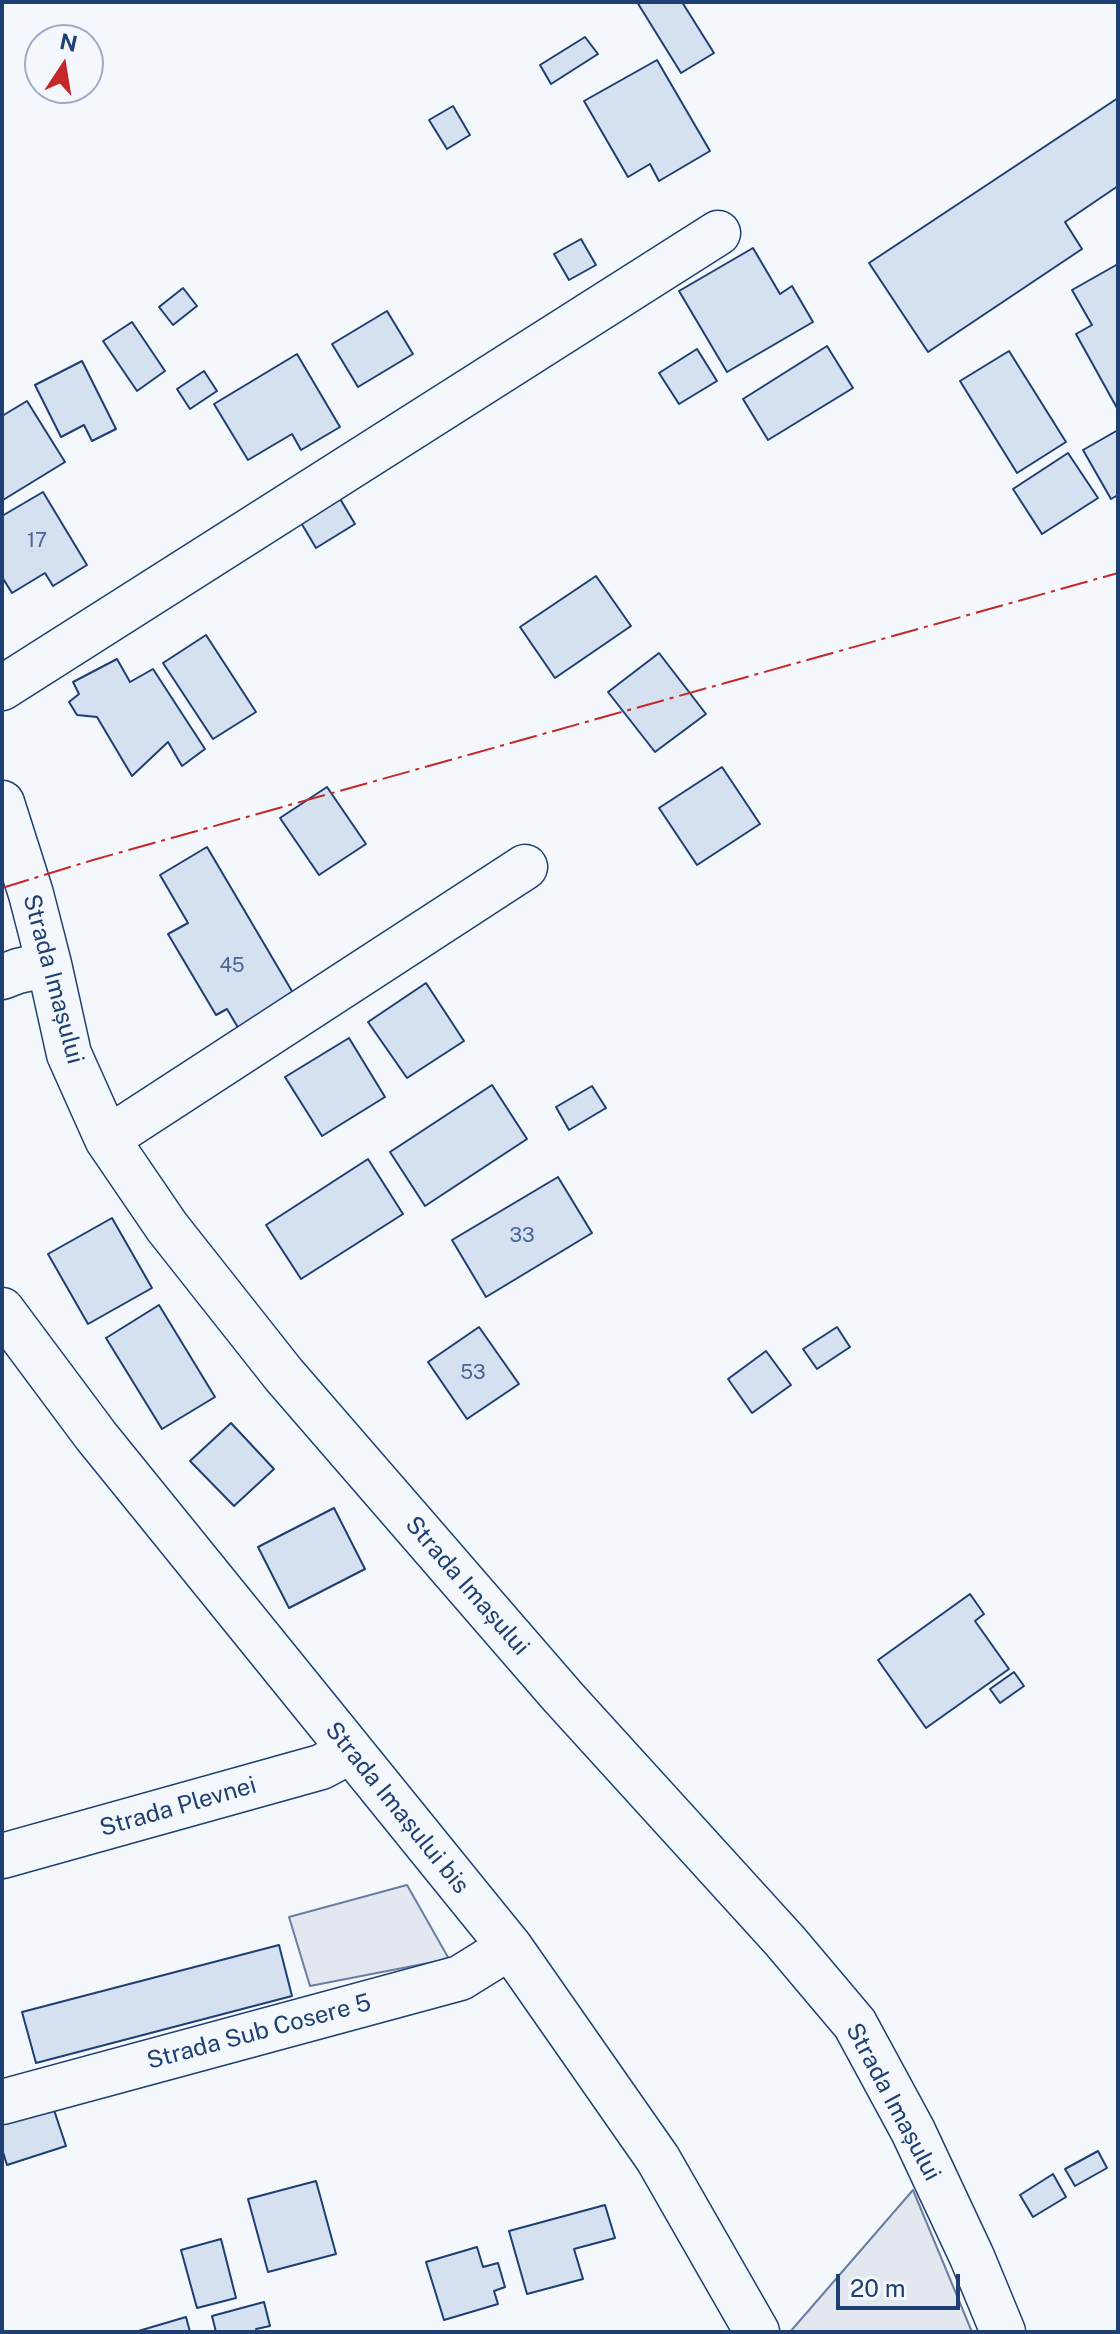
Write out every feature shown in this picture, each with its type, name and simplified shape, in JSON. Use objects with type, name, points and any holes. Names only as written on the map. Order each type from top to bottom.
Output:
[{"type":"street","points":[[2,688],[718,233]]},
{"type":"street","name":"Strada Imașului","points":[[2,803],[31,894],[69,1054],[107,1139],[167,1227],[284,1375],[552,1685],[785,1941],[855,2024],[913,2131],[1003,2332]]},
{"type":"street","points":[[107,1139],[525,867]]},
{"type":"street","points":[[2,977],[49,964]]},
{"type":"street","name":"Strada Imașului bis","points":[[2,1310],[96,1436],[510,1947],[658,2159],[757,2332]]},
{"type":"street","name":"Strada Plevnei","points":[[2,1856],[321,1767],[351,1751]]},
{"type":"street","name":"Strada Sub Cosere 5","points":[[2,2102],[460,1978],[510,1947]]},
{"type":"shaded area","points":[[407,1885],[449,1959],[310,1986],[289,1917]]},
{"type":"shaded area","points":[[913,2190],[972,2332],[790,2332]]},
{"type":"building","points":[[637,2],[682,2],[714,53],[681,73]]},
{"type":"building","points":[[585,37],[598,54],[551,84],[540,65]]},
{"type":"building","points":[[657,60],[710,151],[659,181],[650,164],[628,177],[584,101]]},
{"type":"building","points":[[1118,98],[1118,186],[1065,222],[1082,249],[928,352],[869,263]]},
{"type":"building","points":[[453,106],[470,135],[447,149],[429,120]]},
{"type":"building","points":[[581,239],[596,265],[569,280],[554,254]]},
{"type":"building","points":[[753,248],[780,294],[792,286],[813,322],[727,372],[679,291]]},
{"type":"building","points":[[1118,264],[1117,408],[1076,334],[1092,325],[1072,290]]},
{"type":"building","points":[[183,288],[197,306],[173,325],[159,307]]},
{"type":"building","points":[[387,311],[413,354],[358,387],[332,344]]},
{"type":"building","points":[[132,322],[165,371],[137,391],[103,341]]},
{"type":"building","points":[[827,346],[853,388],[768,440],[743,399]]},
{"type":"building","points":[[697,349],[717,381],[679,404],[659,373]]},
{"type":"building","points":[[1009,351],[1066,442],[1017,473],[960,381]]},
{"type":"building","points":[[297,354],[340,427],[301,450],[292,434],[248,460],[214,404]]},
{"type":"building","points":[[82,361],[116,429],[92,441],[84,425],[61,437],[35,385]]},
{"type":"building","points":[[204,371],[217,391],[190,409],[177,389]]},
{"type":"building","points":[[27,401],[65,462],[3,500],[2,416]]},
{"type":"building","points":[[1118,430],[1118,495],[1111,499],[1083,450]]},
{"type":"building","points":[[1068,453],[1098,498],[1042,534],[1013,489]]},
{"type":"building","points":[[43,492],[87,565],[53,586],[45,573],[12,593],[2,577],[2,516]]},
{"type":"building","points":[[336,492],[355,524],[316,548],[297,516]]},
{"type":"building","points":[[596,576],[631,626],[555,678],[520,627]]},
{"type":"building","points":[[206,635],[256,712],[213,739],[163,663]]},
{"type":"building","points":[[659,653],[706,714],[655,752],[608,692]]},
{"type":"building","points":[[117,659],[130,682],[153,669],[205,749],[182,766],[168,742],[132,776],[97,717],[77,715],[69,702],[79,694],[73,682]]},
{"type":"building","points":[[722,767],[760,824],[697,865],[659,808]]},
{"type":"building","points":[[327,787],[366,844],[319,875],[280,818]]},
{"type":"building","points":[[207,847],[296,998],[240,1031],[227,1009],[216,1015],[168,934],[188,923],[160,875]]},
{"type":"building","points":[[426,983],[464,1041],[407,1078],[368,1022]]},
{"type":"building","points":[[349,1038],[385,1097],[322,1136],[285,1077]]},
{"type":"building","points":[[492,1085],[527,1139],[425,1206],[390,1152]]},
{"type":"building","points":[[592,1086],[606,1108],[569,1130],[556,1107]]},
{"type":"building","points":[[368,1159],[403,1214],[301,1279],[266,1225]]},
{"type":"building","points":[[558,1177],[592,1233],[486,1297],[452,1240]]},
{"type":"building","points":[[112,1218],[152,1288],[88,1324],[48,1254]]},
{"type":"building","points":[[159,1305],[215,1397],[162,1429],[106,1338]]},
{"type":"building","points":[[479,1327],[519,1384],[467,1419],[428,1362]]},
{"type":"building","points":[[837,1327],[850,1347],[817,1369],[803,1349]]},
{"type":"building","points":[[766,1351],[791,1385],[752,1413],[728,1379]]},
{"type":"building","points":[[231,1423],[274,1469],[234,1506],[190,1461]]},
{"type":"building","points":[[334,1508],[365,1569],[289,1608],[258,1547]]},
{"type":"building","points":[[970,1594],[984,1614],[975,1621],[1009,1669],[926,1728],[878,1660]]},
{"type":"building","points":[[1014,1672],[1024,1686],[1000,1703],[990,1689]]},
{"type":"building","points":[[279,1945],[292,1996],[36,2063],[22,2012]]},
{"type":"building","points":[[50,2098],[66,2146],[7,2165],[2,2149],[2,2114]]},
{"type":"building","points":[[1098,2151],[1107,2168],[1075,2186],[1065,2169]]},
{"type":"building","points":[[1053,2174],[1066,2197],[1033,2217],[1020,2195]]},
{"type":"building","points":[[316,2181],[336,2254],[268,2272],[248,2199]]},
{"type":"building","points":[[605,2205],[615,2238],[574,2249],[583,2279],[527,2294],[509,2231]]},
{"type":"building","points":[[221,2239],[236,2298],[197,2308],[181,2250]]},
{"type":"building","points":[[477,2247],[483,2267],[498,2263],[505,2287],[494,2291],[498,2304],[444,2320],[426,2262]]},
{"type":"building","points":[[264,2302],[270,2326],[256,2329],[257,2332],[216,2332],[212,2316]]},
{"type":"building","points":[[186,2317],[190,2332],[135,2332]]},
{"type":"power","points":[[2,888],[1118,573]]}]
